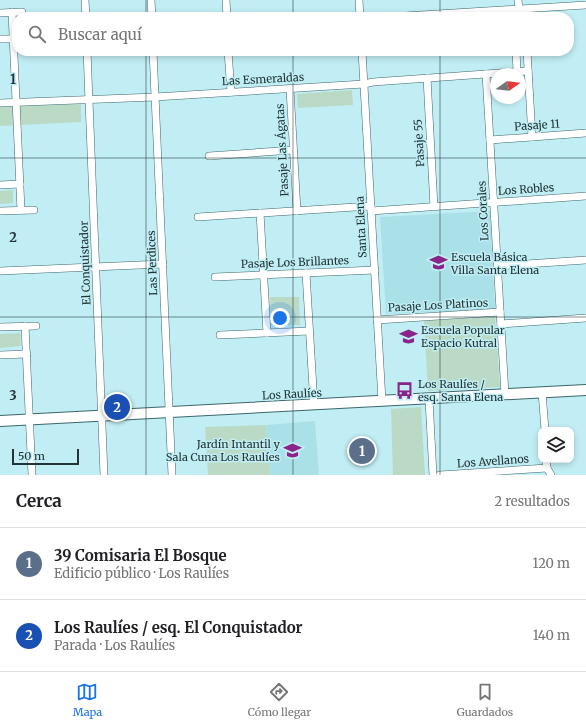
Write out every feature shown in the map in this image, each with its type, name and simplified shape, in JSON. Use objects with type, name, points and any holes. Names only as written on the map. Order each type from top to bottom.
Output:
[{"type":"street","points":[[85,0],[86,12]]},
{"type":"street","points":[[151,0],[152,12]]},
{"type":"street","points":[[226,0],[227,12]]},
{"type":"street","points":[[359,0],[360,12]]},
{"type":"street","points":[[518,0],[519,9],[521,12]]},
{"type":"street","points":[[470,12],[586,5]]},
{"type":"street","points":[[0,13],[22,12]]},
{"type":"street","points":[[0,39],[12,39]]},
{"type":"street","points":[[14,56],[21,210]]},
{"type":"street","name":"El Conquistador","points":[[87,56],[104,475]]},
{"type":"street","name":"Las Perdices","points":[[153,56],[172,475]]},
{"type":"street","points":[[228,56],[231,92]]},
{"type":"street","name":"Santa Elena","points":[[362,56],[382,401]]},
{"type":"street","points":[[516,56],[517,68]]},
{"type":"street","points":[[527,56],[532,137]]},
{"type":"street","name":"Los Corales","points":[[486,74],[505,394]]},
{"type":"street","name":"Las Esmeraldas","points":[[0,103],[155,97],[290,89],[490,74]]},
{"type":"street","name":"Pasaje 55","points":[[427,78],[434,207]]},
{"type":"street","name":"Pasaje Las Ágatas","points":[[290,89],[297,211]]},
{"type":"street","name":"Pasaje 11","points":[[490,140],[586,133]]},
{"type":"street","points":[[209,156],[294,150]]},
{"type":"street","points":[[0,185],[20,184]]},
{"type":"street","name":"Los Robles","points":[[198,217],[297,211],[434,207],[586,196]]},
{"type":"street","points":[[0,211],[34,210]]},
{"type":"street","points":[[260,213],[268,333]]},
{"type":"street","points":[[497,266],[586,260]]},
{"type":"street","points":[[0,271],[163,264]]},
{"type":"street","name":"Pasaje Los Brillantes","points":[[215,276],[375,270]]},
{"type":"street","points":[[306,273],[314,405]]},
{"type":"street","name":"Pasaje Los Platinos","points":[[378,320],[500,312]]},
{"type":"street","points":[[501,324],[586,318]]},
{"type":"street","points":[[25,326],[32,475]]},
{"type":"street","points":[[0,328],[36,326]]},
{"type":"street","points":[[220,336],[309,330]]},
{"type":"street","points":[[0,355],[27,354]]},
{"type":"street","name":"Los Raulíes","points":[[0,422],[586,390]]},
{"type":"street","points":[[542,392],[544,427]]},
{"type":"street","points":[[428,399],[433,475]]},
{"type":"street","points":[[546,463],[547,468],[551,475]]},
{"type":"street","name":"Los Avellanos","points":[[440,475],[499,473],[547,468]]},
{"type":"shaded area","name":"Escuela Básica Villa Santa Elena","points":[[490,211],[495,309],[386,314],[380,217]]},
{"type":"shaded area","name":"Jardín Intantil y Sala Cuna Los Raulíes","points":[[315,421],[319,475],[270,475],[266,425]]},
{"type":"green space","points":[[352,90],[353,105],[298,108],[297,94]]},
{"type":"green space","points":[[81,104],[81,122],[0,126],[0,107]]},
{"type":"green space","points":[[13,190],[13,203],[0,204],[0,191]]},
{"type":"green space","points":[[270,297],[299,297],[300,325],[271,325]]},
{"type":"green space","points":[[495,316],[500,387],[428,391],[424,321]]},
{"type":"green space","points":[[20,333],[21,346],[0,348],[0,334]]},
{"type":"green space","points":[[421,407],[425,475],[393,475],[391,409]]},
{"type":"green space","points":[[266,425],[270,475],[208,475],[205,427]]},
{"type":"place","name":"Escuela Básica Villa Santa Elena","points":[[438,263]]},
{"type":"place","name":"Escuela Popular Espacio Kutral","points":[[408,336]]},
{"type":"place","name":"Los Raulíes / esq. Santa Elena","points":[[405,390]]},
{"type":"place","name":"Los Raulíes / esq. El Conquistador","points":[[117,407]]},
{"type":"place","name":"Jardín Intantil y Sala Cuna Los Raulíes","points":[[293,450]]},
{"type":"place","name":"39 Comisaria El Bosque","points":[[362,451]]}]
